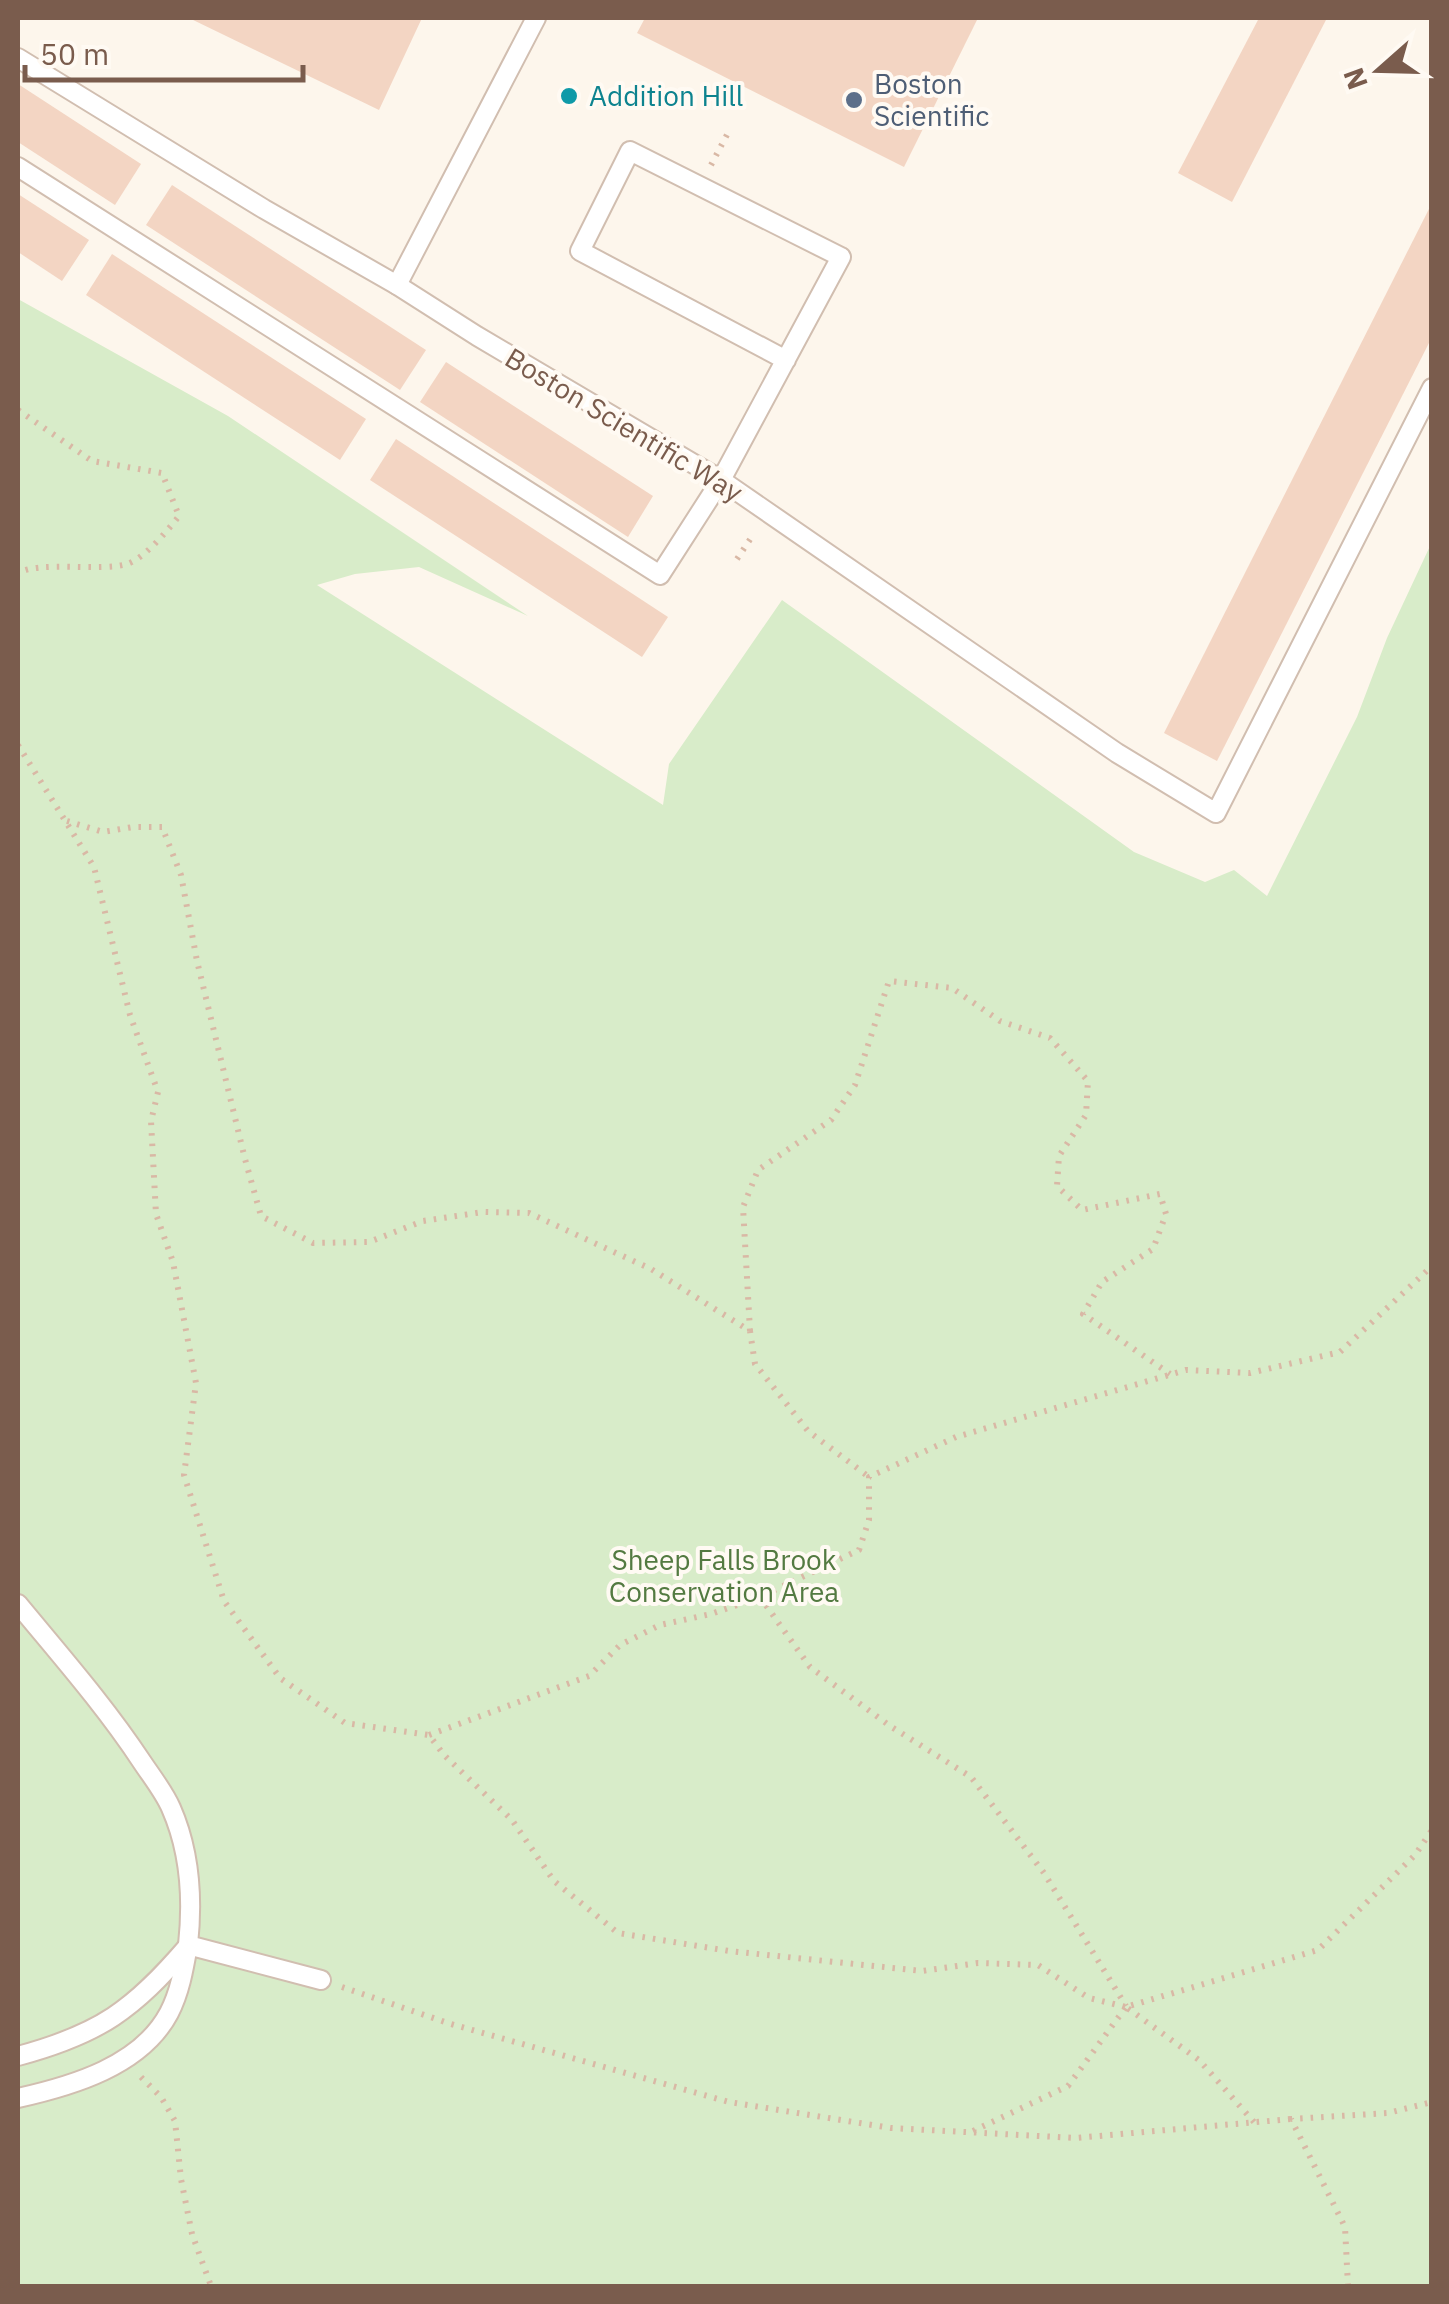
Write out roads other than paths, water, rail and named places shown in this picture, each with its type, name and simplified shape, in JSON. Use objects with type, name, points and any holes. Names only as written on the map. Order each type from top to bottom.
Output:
[{"type":"lane","points":[[397,285],[536,18]]},
{"type":"lane","name":"Boston Scientific Way","points":[[18,58],[720,480],[1116,753],[1216,813],[1432,388]]},
{"type":"lane","points":[[18,167],[660,575],[720,480],[786,360],[841,257],[630,151],[580,250],[786,360]]},
{"type":"lane","points":[[18,1604],[96,1698],[171,1808],[188,1870],[192,1908],[181,1981],[168,2014],[154,2034],[119,2063],[66,2086],[18,2098]]},
{"type":"lane","points":[[188,1945],[322,1980]]},
{"type":"lane","points":[[18,2056],[86,2033],[118,2015],[141,1998],[188,1945]]},
{"type":"place","name":"Addition Hill","points":[[569,96]]},
{"type":"place","name":"Boston Scientific","points":[[854,100]]},
{"type":"park label","name":"Sheep Falls Brook Conservation Area","points":[[724,1576]]}]
